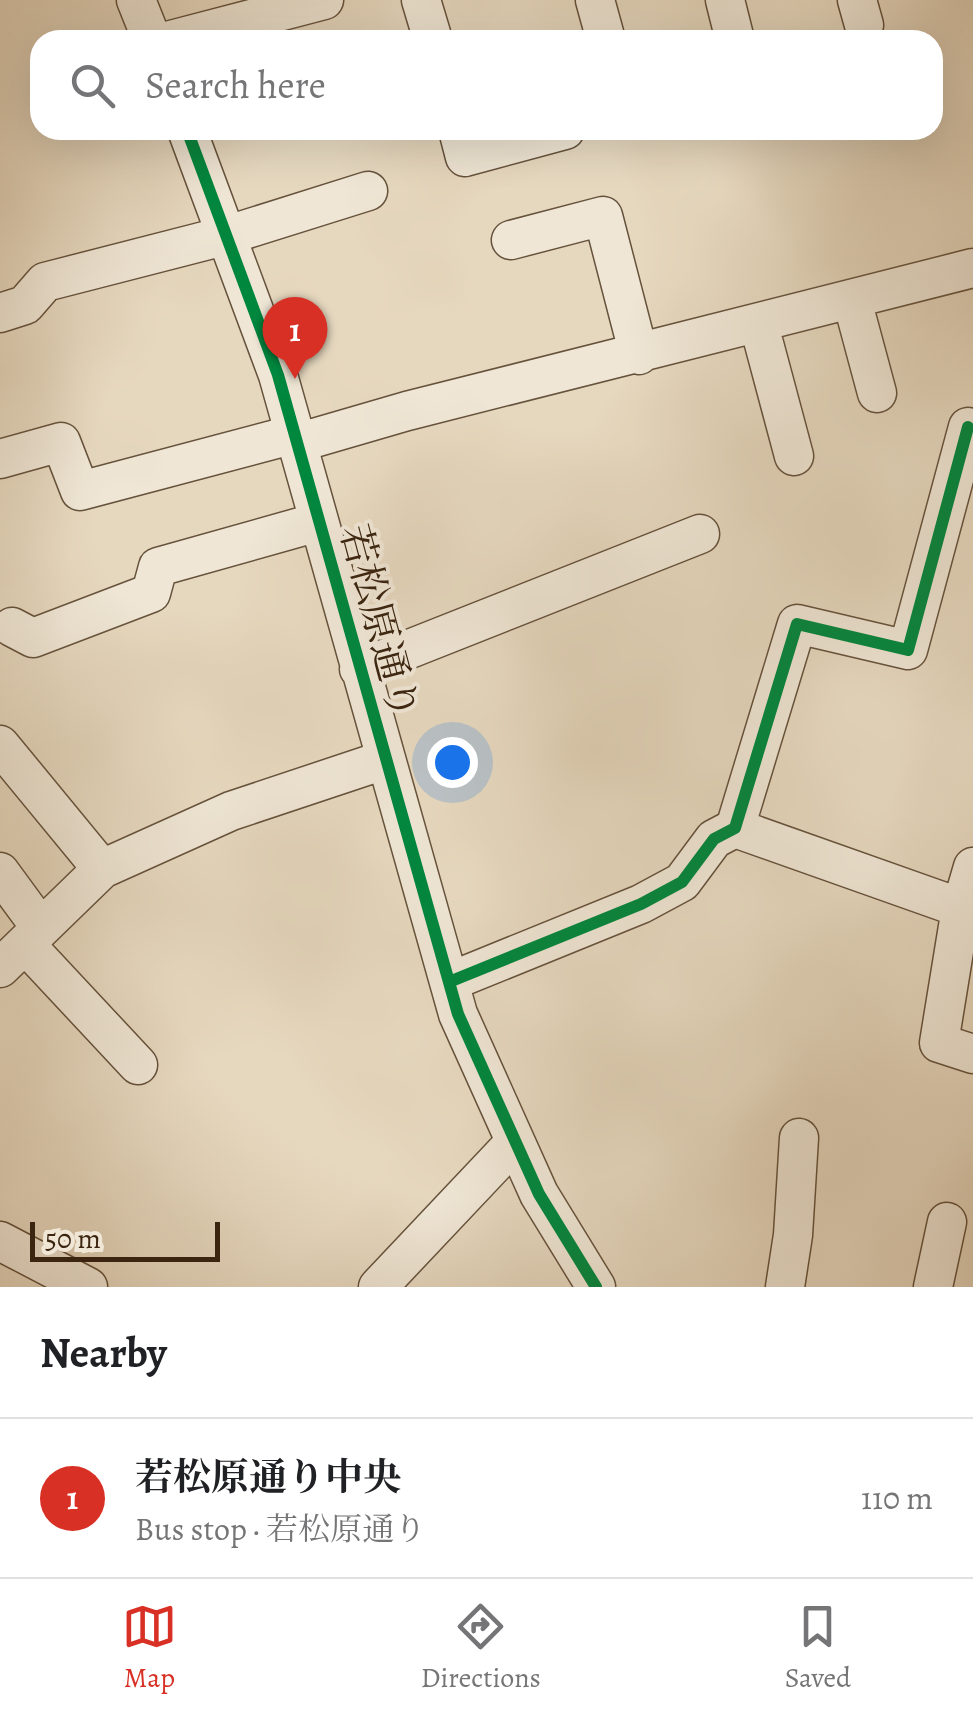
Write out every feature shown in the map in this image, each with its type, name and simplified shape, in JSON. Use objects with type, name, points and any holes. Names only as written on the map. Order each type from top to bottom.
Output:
[{"type":"street","points":[[136,0],[148,30]]},
{"type":"street","points":[[209,30],[324,0]]},
{"type":"street","points":[[422,0],[430,30]]},
{"type":"street","points":[[596,0],[604,30]]},
{"type":"street","points":[[725,0],[732,30]]},
{"type":"street","name":"若松原通り","points":[[191,140],[263,328],[384,760],[470,1046],[566,1243],[596,1287]]},
{"type":"street","points":[[461,140],[466,156],[526,140]]},
{"type":"street","points":[[2,306],[25,304],[45,282],[228,234],[368,191]]},
{"type":"street","points":[[512,240],[603,216],[639,355]]},
{"type":"street","points":[[0,459],[61,442],[80,491],[639,355],[973,268]]},
{"type":"street","points":[[852,300],[877,393]]},
{"type":"street","points":[[759,325],[794,456]]},
{"type":"street","points":[[736,828],[797,624],[908,650],[968,427]]},
{"type":"street","points":[[12,627],[34,638],[150,594],[158,567],[318,522]]},
{"type":"street","points":[[359,669],[700,534]]},
{"type":"street","points":[[0,745],[102,869]]},
{"type":"street","points":[[22,947],[102,869],[231,812],[384,760]]},
{"type":"street","points":[[449,982],[641,904],[682,882],[714,839],[736,828],[960,908]]},
{"type":"street","points":[[973,866],[960,908],[939,1043],[973,1054]]},
{"type":"street","points":[[0,872],[22,947],[138,1064]]},
{"type":"street","points":[[785,1287],[794,1235],[799,1138]]},
{"type":"street","points":[[378,1287],[514,1143]]},
{"type":"street","points":[[933,1287],[947,1222]]},
{"type":"street","points":[[0,1242],[88,1287]]},
{"type":"cycle path","points":[[191,140],[278,375],[458,1014],[539,1194],[596,1287]]},
{"type":"cycle path","points":[[449,982],[641,904],[682,882],[714,839],[735,828],[797,624],[908,650],[968,427]]},
{"type":"place","name":"若松原通り中央","points":[[295,379]]}]
